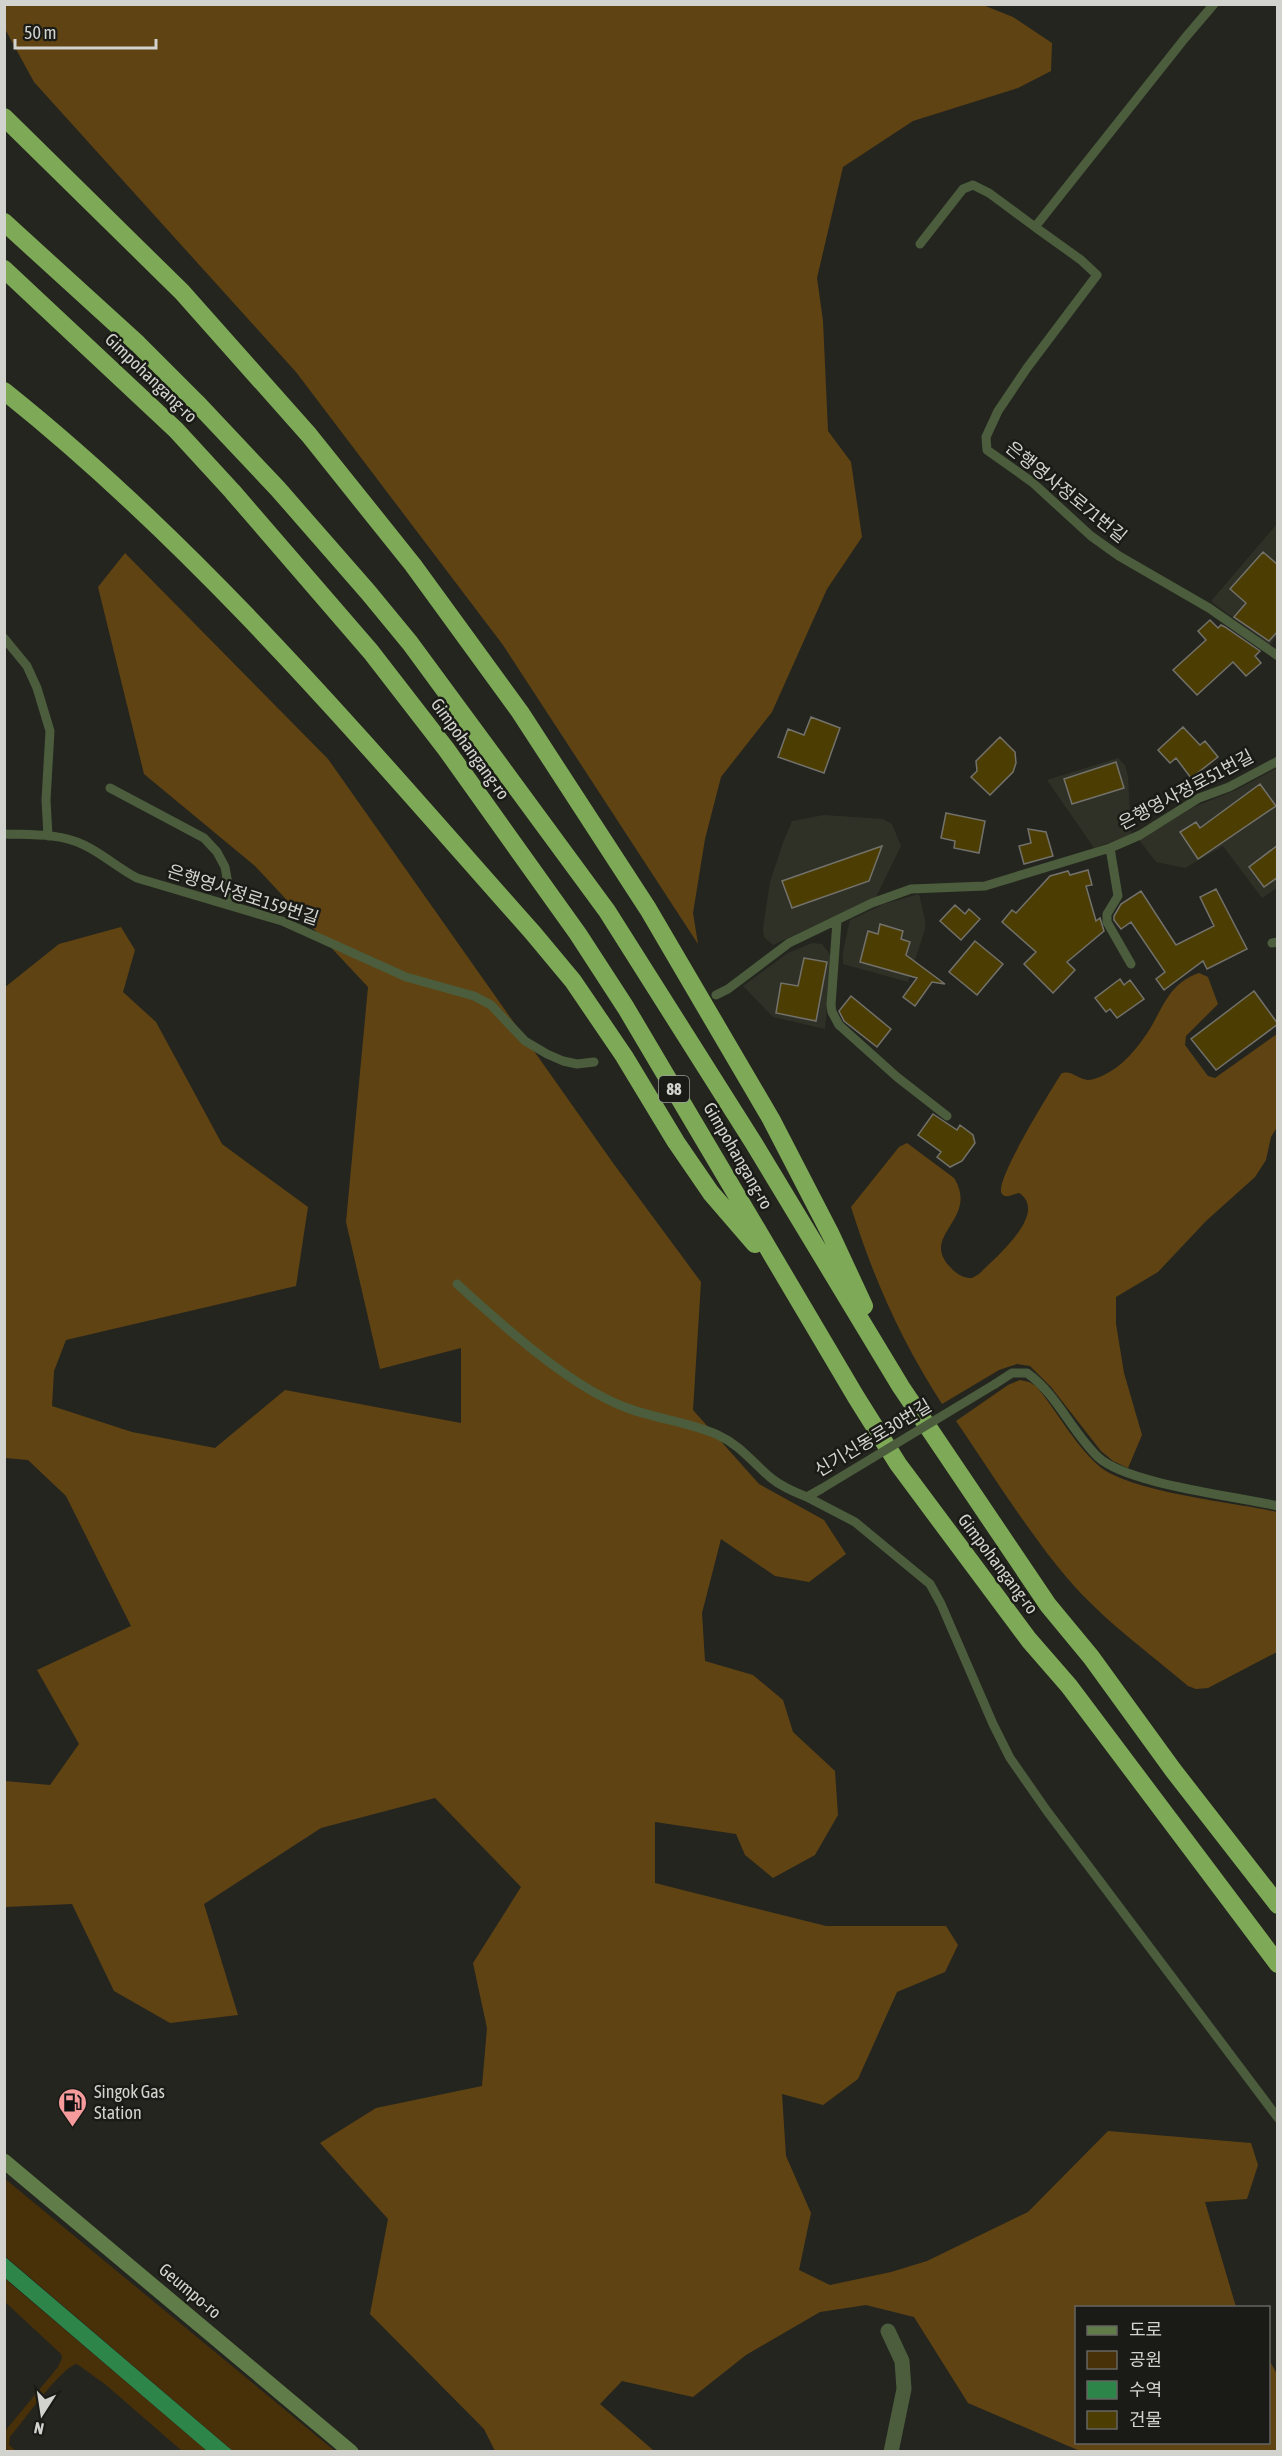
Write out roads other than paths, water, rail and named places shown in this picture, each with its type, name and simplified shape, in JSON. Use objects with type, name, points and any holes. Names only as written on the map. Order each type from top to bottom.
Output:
[{"type":"highway","points":[[4,117],[182,292],[309,435],[413,565],[520,712],[648,909],[771,1119],[831,1235],[901,1387]]},
{"type":"highway","name":"Gimpohangang-ro","points":[[4,222],[138,344],[196,402],[278,489],[410,643],[607,911],[753,1142],[901,1387],[1048,1605],[1091,1657],[1278,1905]]},
{"type":"highway","name":"Gimpohangang-ro","points":[[4,269],[176,430],[308,577],[446,749],[584,943],[626,1008],[786,1280],[898,1464],[1029,1640],[1069,1686],[1278,1964]]},
{"type":"highway","points":[[4,391],[139,509],[222,589],[518,916],[573,981],[711,1193],[786,1280]]},
{"type":"main road","name":"Geumpo-ro","points":[[4,2161],[351,2451]]},
{"type":"street","points":[[888,2331],[902,2361],[904,2389],[891,2451]]},
{"type":"lane","points":[[1035,227],[1214,4]]},
{"type":"lane","name":"은행영사정로71번길","points":[[920,244],[963,189],[973,185],[989,193],[1082,260],[1096,275],[998,411],[986,437],[987,450],[1032,482],[1091,536],[1119,556],[1209,608],[1278,656]]},
{"type":"lane","points":[[4,638],[27,666],[38,688],[50,731],[46,800],[48,836]]},
{"type":"lane","name":"은행영사정로51번길","points":[[716,995],[743,978],[789,943],[896,893],[927,887],[986,886],[1110,848],[1140,835],[1199,798],[1244,779],[1278,761]]},
{"type":"lane","points":[[110,788],[204,838],[217,852],[225,867],[228,905]]},
{"type":"lane","name":"은행영사정로159번길","points":[[4,834],[70,839],[84,845],[137,878],[282,921],[406,976],[474,996],[491,1005],[525,1041],[547,1054],[577,1064],[594,1062]]},
{"type":"lane","name":"은행영사정로51번길","points":[[1110,848],[1118,892],[1117,900],[1107,914],[1107,922],[1131,964]]},
{"type":"lane","points":[[837,921],[831,1005],[834,1018],[889,1070],[947,1116]]},
{"type":"lane","name":"신기신동로30번길","points":[[457,1284],[500,1323],[602,1397],[639,1413],[719,1435],[735,1444],[770,1478],[785,1488],[807,1497],[1012,1373],[1027,1373],[1044,1387],[1097,1456],[1119,1471],[1181,1487],[1278,1506]]},
{"type":"lane","points":[[807,1497],[855,1522],[930,1584],[941,1604],[993,1725],[1011,1758],[1053,1820],[1278,2118]]},
{"type":"water","points":[[4,2256],[233,2451],[207,2451],[5,2278]]},
{"type":"place","name":"Singok Gas Station","points":[[73,2128]]}]
